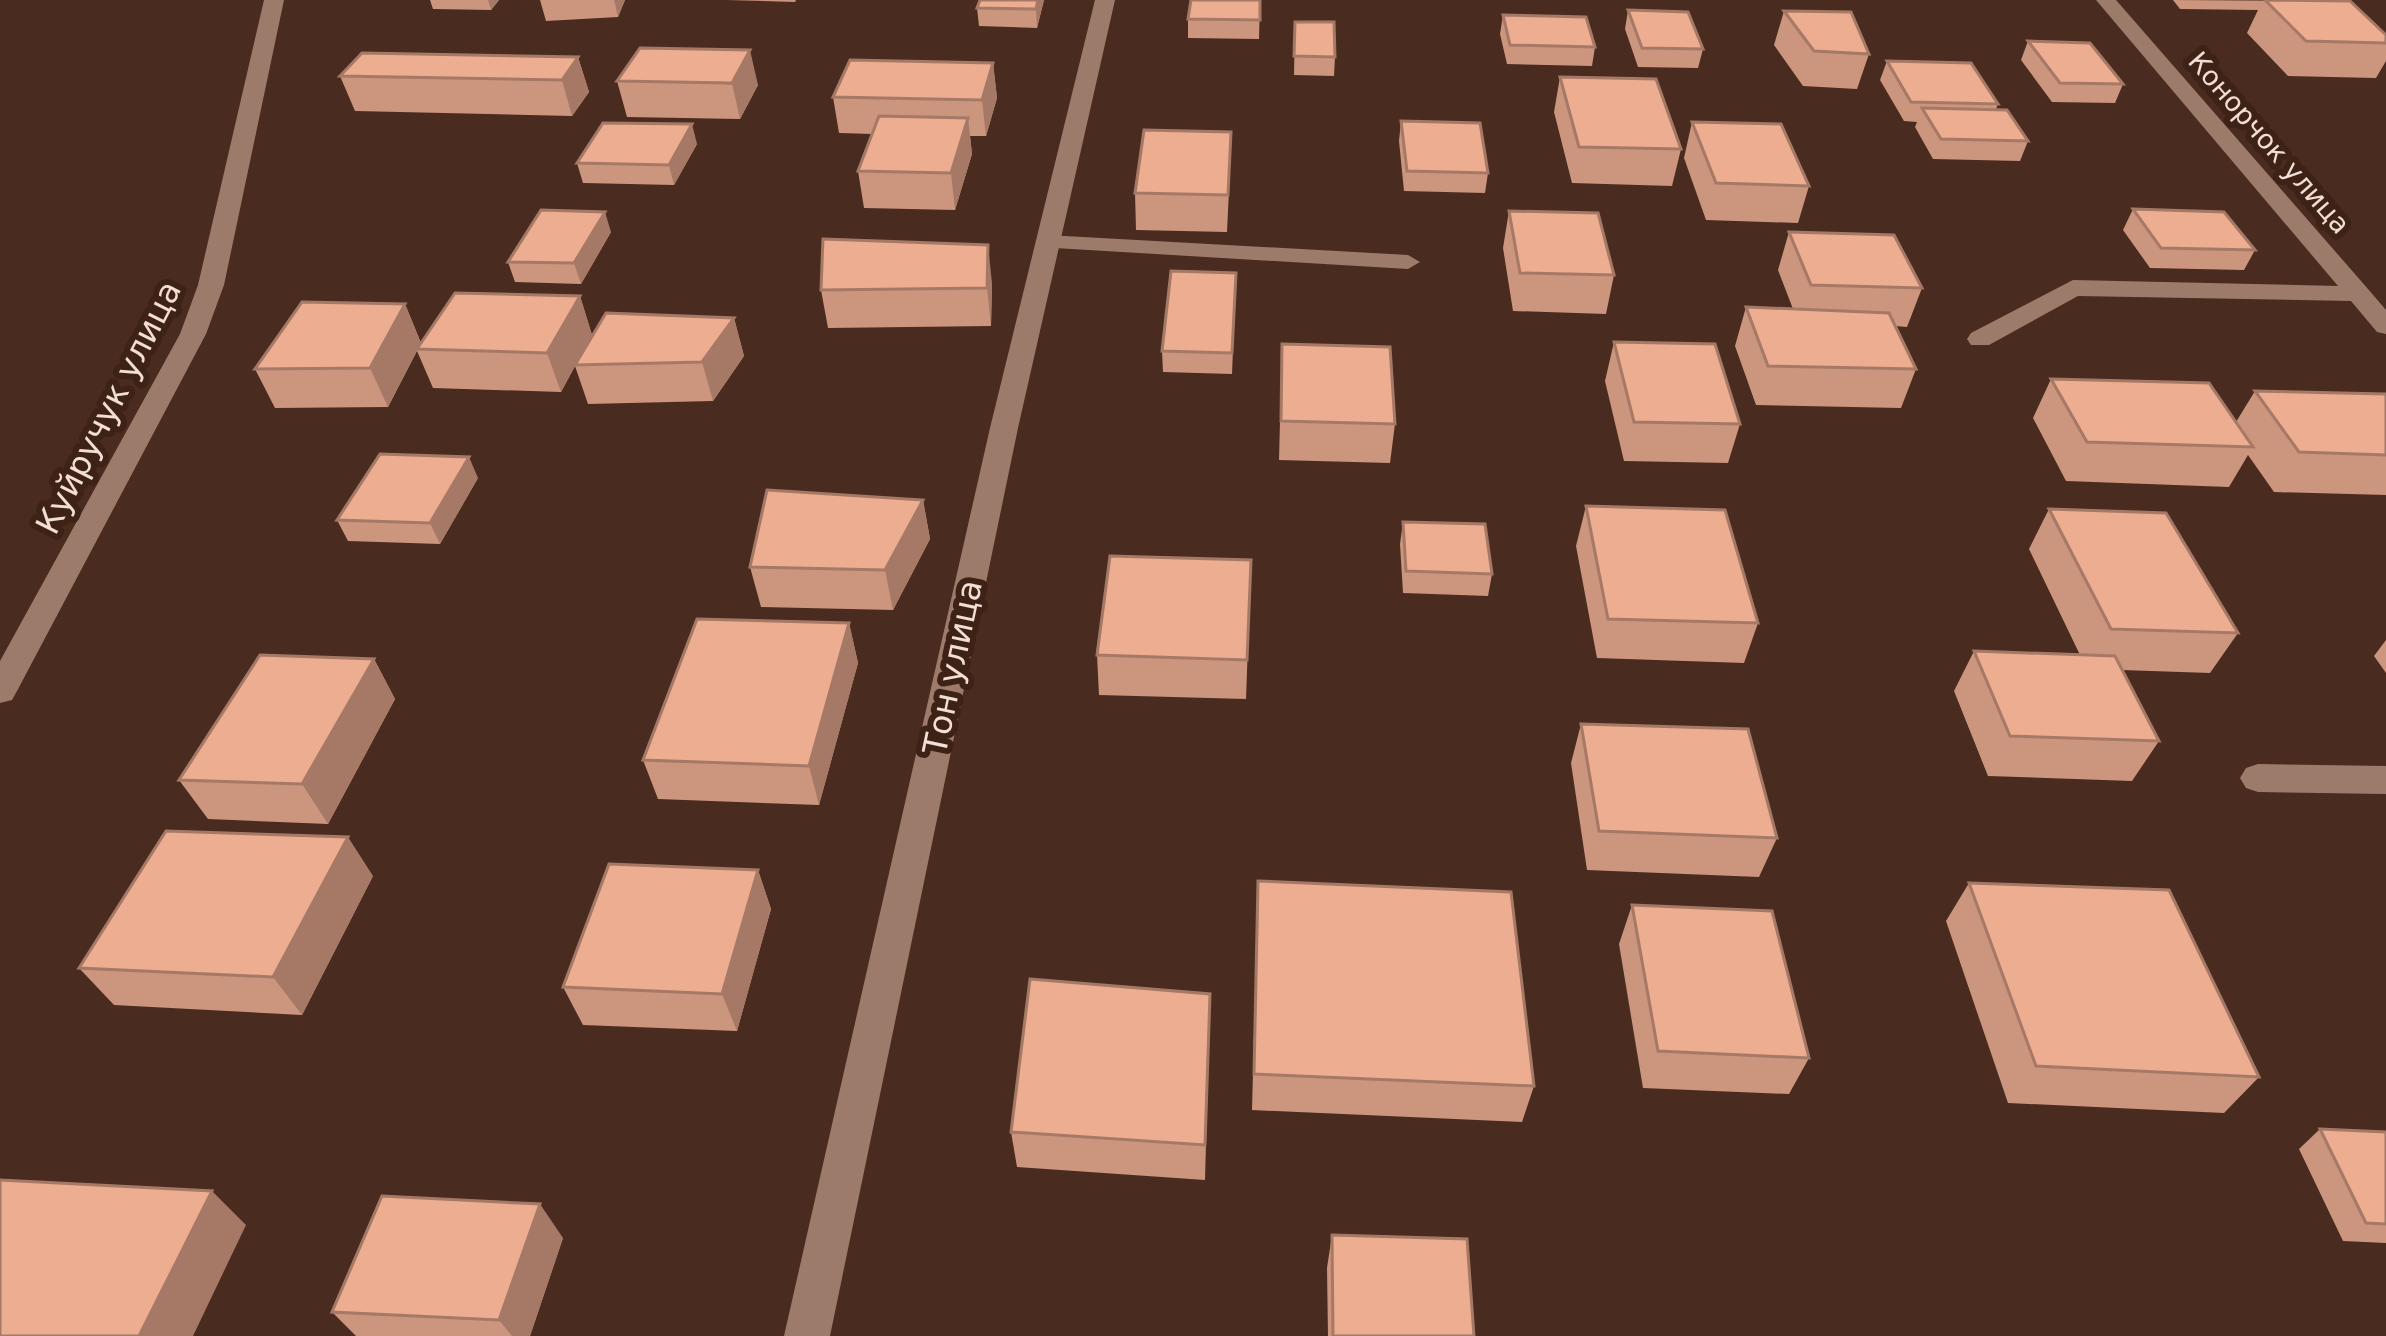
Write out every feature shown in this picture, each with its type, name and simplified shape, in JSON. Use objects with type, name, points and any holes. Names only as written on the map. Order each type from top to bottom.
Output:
[{"type":"street","name":"Куйручук улица","points":[[0,691],[194,334],[211,285],[274,0]]},
{"type":"street","name":"Тон улица","points":[[807,1336],[1105,0]]},
{"type":"street","name":"Конорчок улица","points":[[2106,0],[2386,326]]},
{"type":"street","points":[[1048,242],[1408,262]]},
{"type":"street","points":[[1980,339],[2073,288],[2359,294]]},
{"type":"street","points":[[2258,778],[2386,780]]},
{"type":"building","points":[[980,0],[1038,0],[1036,9],[977,8]]},
{"type":"building","points":[[1191,0],[1260,0],[1260,20],[1188,19]]},
{"type":"building","points":[[2265,0],[2350,1],[2386,35],[2386,43],[2306,41]]},
{"type":"building","points":[[1628,10],[1688,12],[1703,49],[1642,48]]},
{"type":"building","points":[[1784,11],[1851,12],[1869,54],[1814,51]]},
{"type":"building","points":[[1503,15],[1586,17],[1595,47],[1510,45]]},
{"type":"building","points":[[1295,22],[1334,22],[1335,57],[1294,56]]},
{"type":"building","points":[[2028,41],[2090,43],[2123,84],[2060,83]]},
{"type":"building","points":[[640,48],[750,50],[732,83],[617,81]]},
{"type":"building","points":[[362,53],[578,57],[562,80],[340,76]]},
{"type":"building","points":[[850,60],[993,63],[982,100],[833,97]]},
{"type":"building","points":[[1887,61],[1971,63],[1998,104],[1911,102]]},
{"type":"building","points":[[1560,77],[1656,79],[1681,149],[1579,147]]},
{"type":"building","points":[[1922,108],[2007,110],[2028,141],[1941,139]]},
{"type":"building","points":[[879,116],[968,118],[951,173],[858,171]]},
{"type":"building","points":[[1401,121],[1480,123],[1488,173],[1407,171]]},
{"type":"building","points":[[1692,122],[1781,124],[1809,186],[1716,183]]},
{"type":"building","points":[[603,123],[692,124],[669,165],[577,163]]},
{"type":"building","points":[[1144,130],[1231,132],[1228,195],[1135,193]]},
{"type":"building","points":[[2133,209],[2224,212],[2255,250],[2161,248]]},
{"type":"building","points":[[541,210],[605,212],[574,263],[508,262]]},
{"type":"building","points":[[1509,211],[1598,213],[1614,275],[1520,273]]},
{"type":"building","points":[[1789,232],[1894,235],[1922,288],[1811,285]]},
{"type":"building","points":[[823,239],[988,245],[987,288],[821,290]]},
{"type":"building","points":[[1171,271],[1236,273],[1232,353],[1162,351]]},
{"type":"building","points":[[455,293],[580,296],[547,353],[417,349]]},
{"type":"building","points":[[302,302],[405,304],[370,368],[255,369]]},
{"type":"building","points":[[1746,307],[1889,313],[1916,369],[1768,366]]},
{"type":"building","points":[[606,313],[734,318],[702,362],[575,365]]},
{"type":"building","points":[[1614,342],[1715,344],[1740,424],[1634,422]]},
{"type":"building","points":[[1282,344],[1390,347],[1395,424],[1281,421]]},
{"type":"building","points":[[2051,379],[2209,383],[2253,447],[2087,442]]},
{"type":"building","points":[[2255,391],[2386,394],[2386,455],[2299,452]]},
{"type":"building","points":[[380,454],[469,457],[430,523],[337,520]]},
{"type":"building","points":[[767,490],[923,500],[885,570],[750,567]]},
{"type":"building","points":[[1586,506],[1725,510],[1758,623],[1608,619]]},
{"type":"building","points":[[2049,509],[2166,513],[2238,633],[2111,629]]},
{"type":"building","points":[[1403,522],[1485,524],[1492,574],[1406,571]]},
{"type":"building","points":[[1110,556],[1251,560],[1247,660],[1097,655]]},
{"type":"building","points":[[697,619],[849,623],[809,766],[643,760]]},
{"type":"building","points":[[1974,651],[2115,656],[2159,741],[2010,736]]},
{"type":"building","points":[[260,655],[374,659],[302,784],[179,780]]},
{"type":"building","points":[[1581,724],[1748,729],[1777,838],[1599,831]]},
{"type":"building","points":[[166,831],[348,837],[273,977],[79,968]]},
{"type":"building","points":[[609,864],[758,870],[722,994],[563,987]]},
{"type":"building","points":[[1258,881],[1511,892],[1534,1086],[1254,1074]]},
{"type":"building","points":[[1969,883],[2169,890],[2259,1077],[2036,1066]]},
{"type":"building","points":[[1632,905],[1772,911],[1809,1058],[1658,1051]]},
{"type":"building","points":[[1030,979],[1210,994],[1205,1145],[1011,1132]]},
{"type":"building","points":[[2320,1129],[2386,1132],[2386,1224],[2366,1223]]},
{"type":"building","points":[[0,1180],[212,1191],[139,1336],[0,1336]]},
{"type":"building","points":[[382,1196],[540,1204],[499,1320],[332,1312]]},
{"type":"building","points":[[1332,1235],[1467,1239],[1474,1336],[1333,1336]]}]
